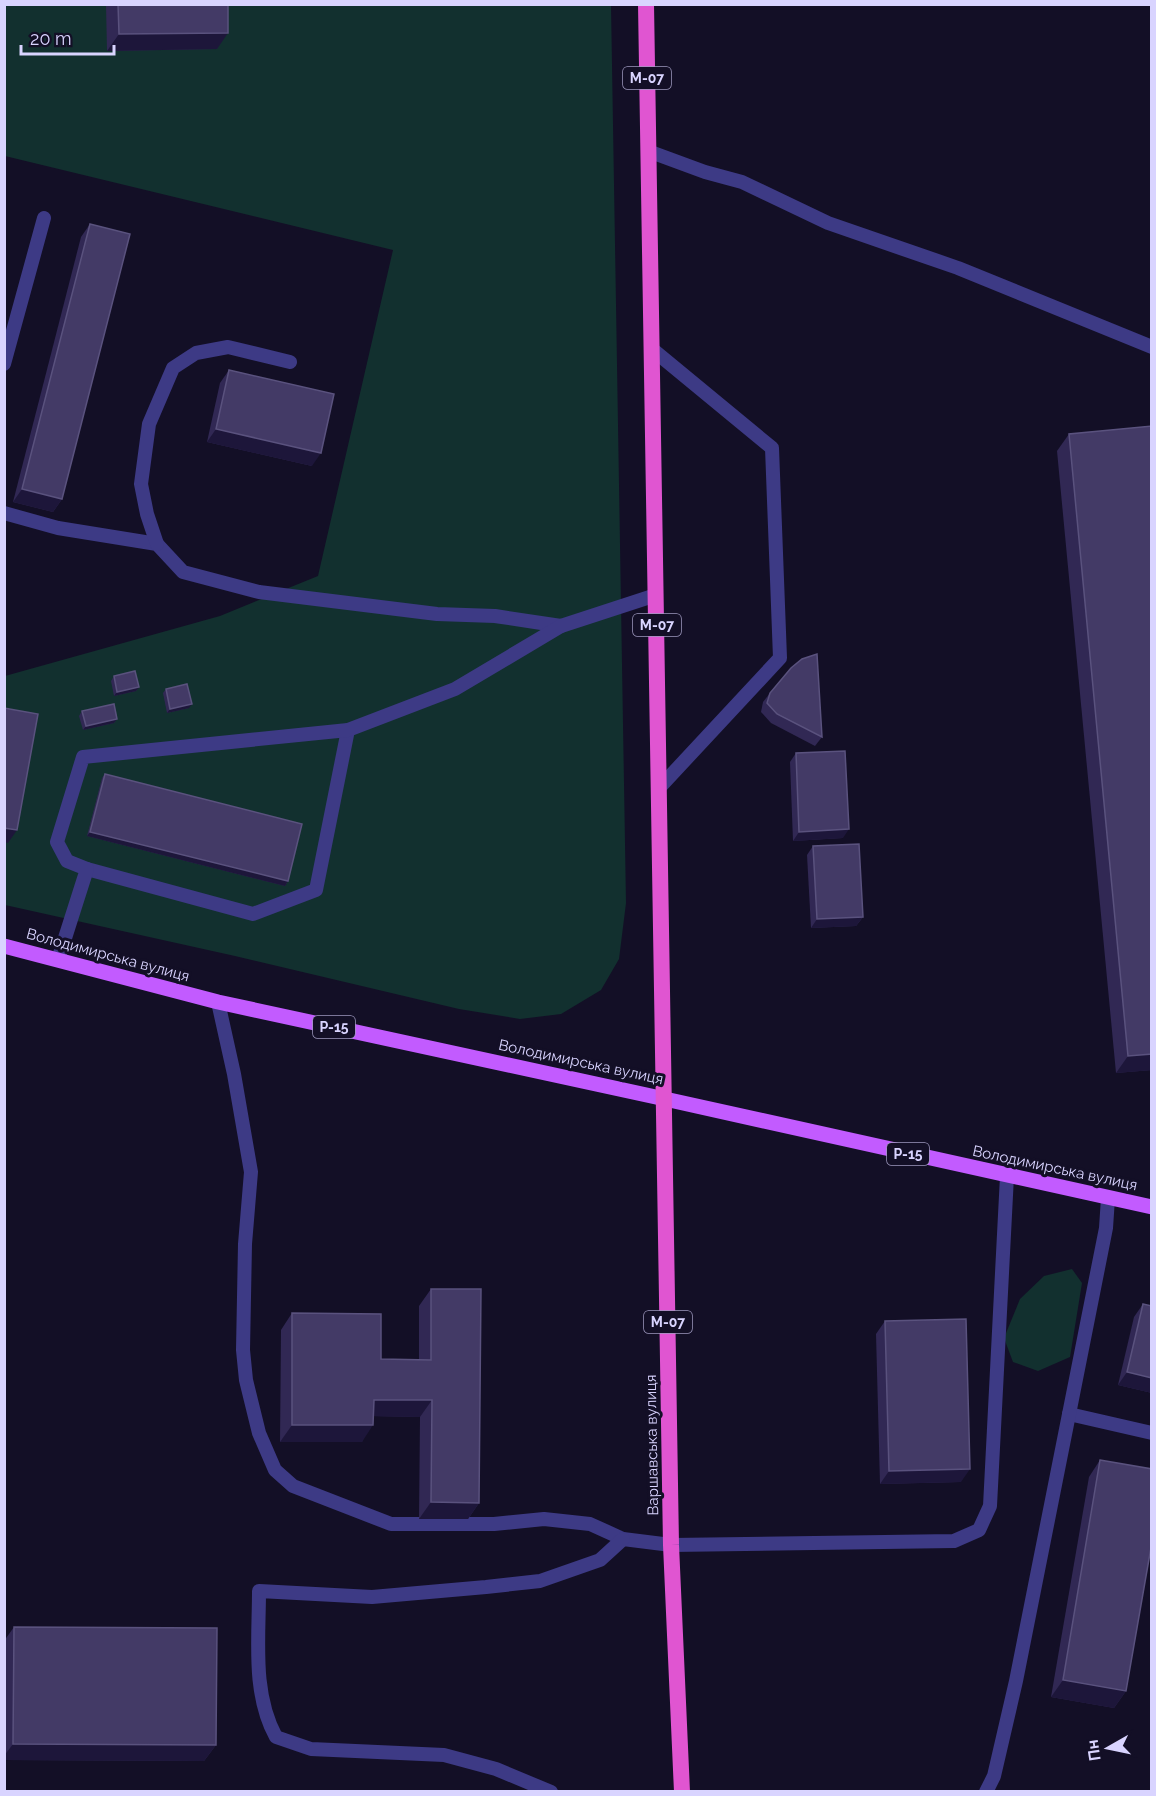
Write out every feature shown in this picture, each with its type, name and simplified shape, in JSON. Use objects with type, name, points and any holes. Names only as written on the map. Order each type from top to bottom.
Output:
[{"type":"highway","name":"М-07","points":[[646,4],[665,1099]]},
{"type":"highway","name":"Варшавська вулиця","points":[[665,1099],[671,1545],[682,1791]]},
{"type":"main road","name":"Володимирська вулиця","points":[[4,946],[218,1002],[1152,1208]]},
{"type":"lane","points":[[648,151],[705,172],[742,182],[828,223],[958,268],[1152,347]]},
{"type":"lane","points":[[4,364],[44,218]]},
{"type":"lane","points":[[290,362],[228,347],[196,353],[173,368],[149,424],[141,484],[147,514],[157,544],[183,572],[259,592],[437,614],[495,616],[561,626]]},
{"type":"lane","points":[[652,349],[772,448],[780,658],[660,787]]},
{"type":"lane","points":[[4,513],[58,528],[157,544]]},
{"type":"lane","points":[[348,730],[316,890],[254,914],[87,869],[67,861],[57,842],[83,757],[348,730],[455,689],[561,626],[656,595]]},
{"type":"lane","points":[[58,960],[87,869]]},
{"type":"lane","points":[[218,1002],[234,1074],[251,1172],[245,1256],[243,1350],[246,1380],[259,1433],[275,1470],[293,1486],[391,1524],[494,1524],[544,1519],[590,1524],[623,1539],[671,1545],[954,1541],[979,1530],[990,1506],[1007,1176]]},
{"type":"lane","points":[[987,1791],[994,1776],[1016,1681],[1106,1228],[1108,1198]]},
{"type":"lane","points":[[1069,1414],[1152,1433]]},
{"type":"lane","points":[[551,1791],[496,1769],[444,1755],[311,1749],[276,1737],[266,1719],[259,1680],[259,1591],[372,1597],[540,1581],[600,1560],[623,1539]]},
{"type":"green space","points":[[5,5],[611,5],[626,903],[619,959],[601,990],[561,1014],[520,1019],[459,1009],[5,905],[5,676],[220,616],[318,576],[393,250],[5,156]]},
{"type":"green space","points":[[1072,1269],[1082,1283],[1070,1357],[1038,1371],[1013,1362],[1004,1338],[1020,1299],[1044,1276]]},
{"type":"building","points":[[118,4],[228,4],[228,33],[119,34]]},
{"type":"building","points":[[90,224],[130,234],[62,499],[22,489]]},
{"type":"building","points":[[229,370],[334,394],[321,453],[216,429]]},
{"type":"building","points":[[1152,426],[1152,1054],[1128,1056],[1069,434]]},
{"type":"building","points":[[817,654],[822,737],[777,714],[767,703],[770,693],[791,668],[802,659]]},
{"type":"building","points":[[135,671],[139,687],[117,692],[114,676]]},
{"type":"building","points":[[187,684],[192,704],[170,709],[166,689]]},
{"type":"building","points":[[114,704],[117,719],[86,726],[82,711]]},
{"type":"building","points":[[4,708],[38,714],[17,830],[4,828]]},
{"type":"building","points":[[845,751],[849,829],[799,832],[796,753]]},
{"type":"building","points":[[105,774],[302,824],[288,881],[90,832]]},
{"type":"building","points":[[859,844],[863,917],[817,919],[813,846]]},
{"type":"building","points":[[431,1289],[481,1289],[479,1503],[431,1502],[432,1400],[374,1400],[373,1425],[292,1425],[292,1313],[381,1314],[381,1359],[431,1360]]},
{"type":"building","points":[[1143,1304],[1152,1306],[1152,1378],[1127,1372]]},
{"type":"building","points":[[966,1319],[970,1469],[889,1471],[885,1321]]},
{"type":"building","points":[[1100,1460],[1152,1469],[1152,1542],[1126,1691],[1063,1680]]},
{"type":"building","points":[[14,1627],[217,1628],[216,1745],[13,1744]]}]
